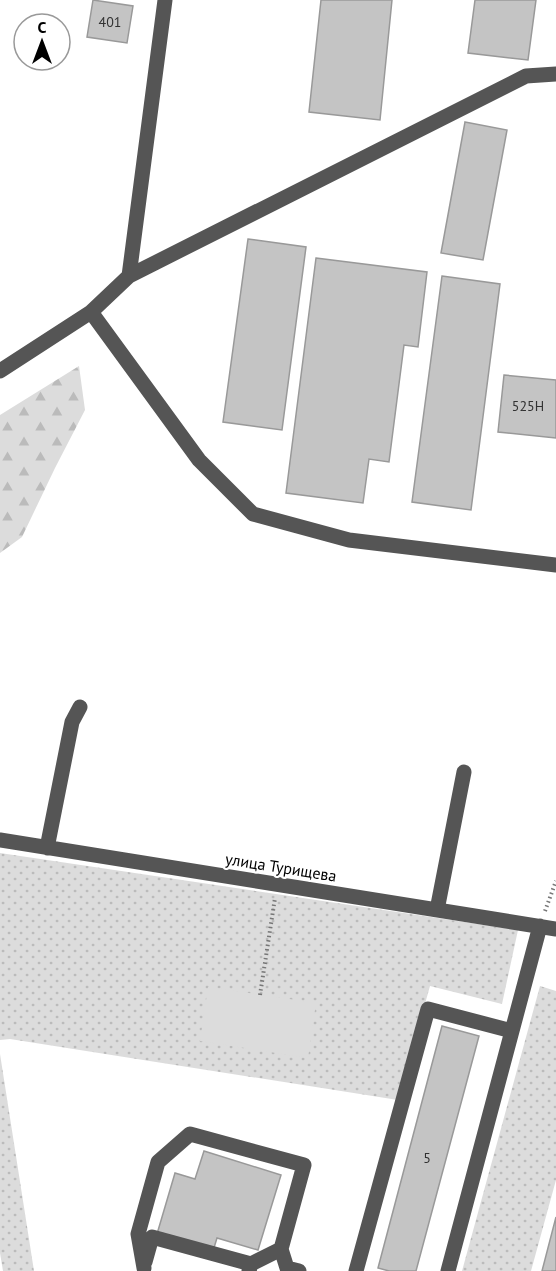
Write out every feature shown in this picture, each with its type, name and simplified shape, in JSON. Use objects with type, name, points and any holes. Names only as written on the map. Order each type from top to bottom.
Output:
[{"type":"street","points":[[129,276],[165,0]]},
{"type":"street","points":[[0,371],[91,312],[129,276],[526,76],[556,74]]},
{"type":"street","points":[[91,312],[199,460],[253,514],[349,540],[556,565]]},
{"type":"street","points":[[46,848],[72,722],[80,707]]},
{"type":"street","points":[[437,910],[464,772]]},
{"type":"street","name":"улица Турищева","points":[[0,840],[556,928]]},
{"type":"street","points":[[448,1271],[540,926]]},
{"type":"street","points":[[356,1271],[428,1009],[512,1031]]},
{"type":"street","points":[[143,1269],[138,1234],[158,1162],[190,1134],[304,1166],[281,1249],[287,1268],[299,1271]]},
{"type":"street","points":[[143,1269],[152,1237],[250,1268],[281,1249]]},
{"type":"path","points":[[540,926],[556,881]]},
{"type":"path","points":[[260,995],[278,884]]},
{"type":"green space","points":[[79,366],[85,410],[22,537],[0,553],[0,415]]},
{"type":"green space","points":[[0,853],[518,930],[502,1004],[430,986],[398,1100],[10,1039],[0,1040]]},
{"type":"green space","points":[[540,986],[556,991],[556,1180],[531,1271],[462,1271]]},
{"type":"green space","points":[[208,987],[316,1003],[308,1058],[200,1041]]},
{"type":"green space","points":[[0,1054],[34,1271],[3,1271],[0,1253]]},
{"type":"building","points":[[93,0],[133,6],[127,43],[87,37]]},
{"type":"building","points":[[321,0],[392,0],[380,120],[309,112]]},
{"type":"building","points":[[475,0],[536,0],[528,60],[468,53]]},
{"type":"building","points":[[465,122],[507,130],[483,260],[441,253]]},
{"type":"building","points":[[248,239],[306,247],[282,430],[223,422]]},
{"type":"building","points":[[316,258],[427,272],[418,347],[404,345],[389,462],[369,459],[363,503],[286,493]]},
{"type":"building","points":[[442,276],[500,284],[471,510],[412,502]]},
{"type":"building","points":[[504,375],[556,380],[556,438],[498,432]]},
{"type":"building","points":[[442,1026],[479,1036],[416,1271],[389,1271],[378,1268]]},
{"type":"building","points":[[204,1151],[281,1175],[258,1250],[217,1238],[213,1251],[157,1234],[175,1173],[195,1179]]},
{"type":"building","points":[[556,1217],[556,1271],[542,1271]]}]
